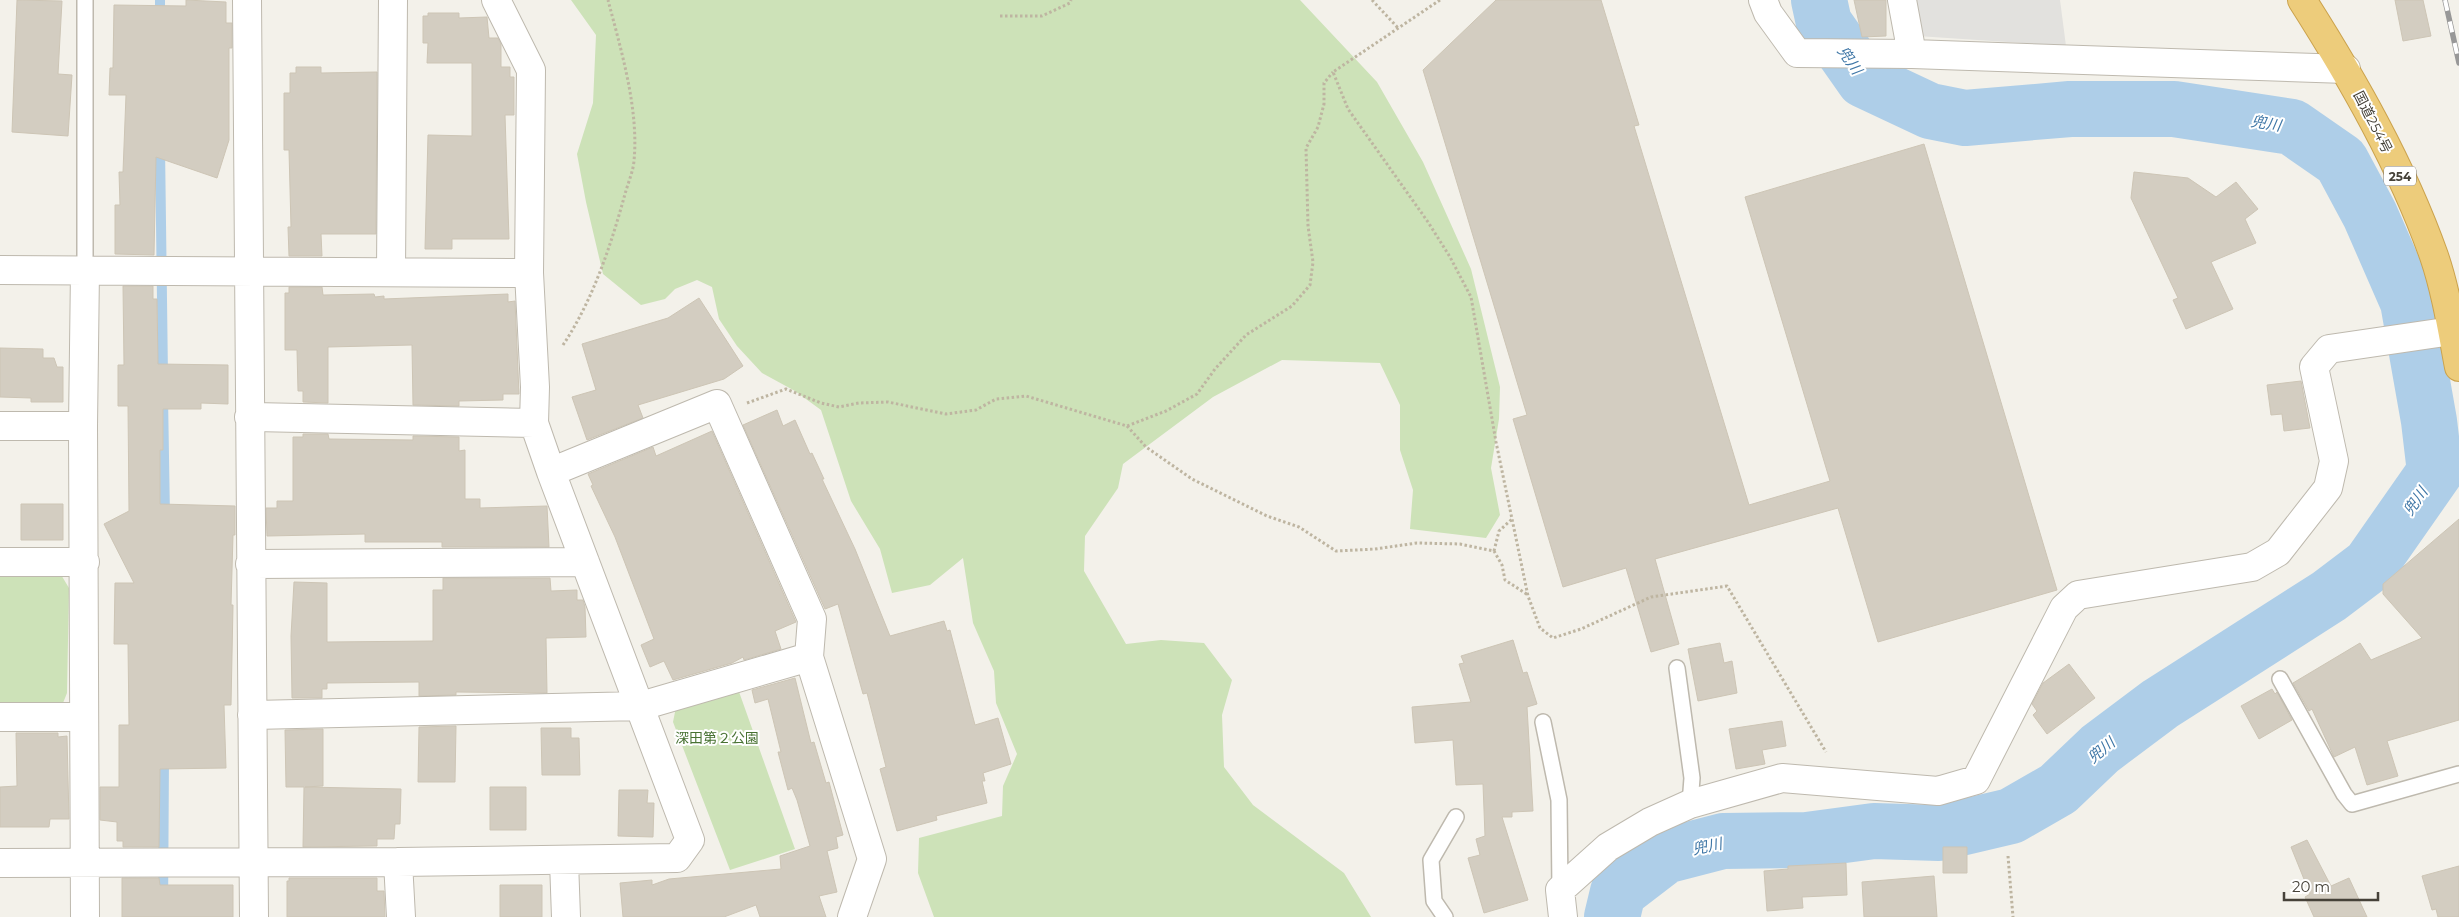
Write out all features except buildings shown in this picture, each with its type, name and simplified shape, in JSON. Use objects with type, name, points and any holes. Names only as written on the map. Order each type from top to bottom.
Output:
[{"type":"highway","name":"国道254号","points":[[2302,0],[2346,69],[2395,166],[2434,257],[2459,367]]},
{"type":"street","points":[[247,0],[254,917]]},
{"type":"street","points":[[391,271],[393,0]]},
{"type":"street","points":[[0,863],[564,861],[677,858],[690,840],[641,706],[550,472],[534,423],[535,387],[528,273],[531,70],[496,0]]},
{"type":"street","points":[[1763,0],[1768,13],[1797,53],[1912,54],[2346,69]]},
{"type":"street","points":[[1902,0],[1912,54]]},
{"type":"street","points":[[0,270],[528,273]]},
{"type":"street","points":[[85,270],[83,426],[85,917]]},
{"type":"street","points":[[1563,917],[1560,890],[1608,847],[1650,822],[1690,804],[1782,778],[1847,785],[1938,791],[1976,780],[2064,608],[2078,595],[2252,567],[2278,552],[2328,488],[2334,461],[2314,367],[2329,349],[2452,331]]},
{"type":"street","points":[[550,472],[717,404],[812,619],[809,657],[872,859],[852,917]]},
{"type":"street","points":[[249,417],[534,423]]},
{"type":"street","points":[[0,426],[83,426]]},
{"type":"street","points":[[0,562],[85,562]]},
{"type":"street","points":[[250,564],[585,562]]},
{"type":"street","points":[[252,715],[641,706],[809,657]]},
{"type":"street","points":[[0,717],[83,717]]},
{"type":"street","points":[[564,861],[566,917]]},
{"type":"street","points":[[398,862],[401,917]]},
{"type":"lane","points":[[85,0],[85,270]]},
{"type":"lane","points":[[1677,668],[1692,778],[1690,804]]},
{"type":"lane","points":[[2280,679],[2344,794],[2352,804],[2459,774]]},
{"type":"lane","points":[[1543,722],[1559,800],[1560,890]]},
{"type":"lane","points":[[1445,917],[1434,901],[1431,860],[1456,817]]},
{"type":"path","points":[[562,347],[594,284],[616,227],[634,161],[633,115],[624,60],[608,0]]},
{"type":"path","points":[[1000,16],[1042,16],[1070,3],[1071,0]]},
{"type":"path","points":[[1372,0],[1399,29]]},
{"type":"path","points":[[1127,426],[1166,411],[1197,394],[1215,369],[1246,335],[1292,306],[1310,285],[1313,262],[1308,226],[1306,148],[1318,127],[1324,104],[1324,82],[1333,72],[1440,0]]},
{"type":"path","points":[[1333,72],[1348,109],[1428,222],[1472,297],[1512,519],[1528,596],[1540,628],[1553,638],[1581,629],[1650,597],[1727,586],[1847,785]]},
{"type":"path","points":[[722,415],[759,398],[786,389],[821,403],[839,407],[859,403],[888,402],[946,414],[976,410],[996,399],[1026,396],[1127,426],[1146,447],[1192,478],[1267,516],[1299,527],[1336,551],[1375,549],[1417,543],[1460,544],[1494,551]]},
{"type":"path","points":[[1512,519],[1499,530],[1494,551],[1502,565],[1505,580],[1528,596]]},
{"type":"path","points":[[2008,856],[2013,917]]},
{"type":"green space","points":[[571,0],[1300,0],[1377,82],[1423,162],[1471,269],[1500,387],[1499,419],[1491,468],[1500,515],[1486,538],[1410,529],[1413,490],[1400,450],[1400,405],[1380,363],[1282,360],[1213,397],[1123,464],[1118,488],[1085,536],[1084,571],[1126,644],[1161,640],[1204,643],[1232,680],[1222,715],[1224,767],[1253,805],[1344,873],[1371,917],[934,917],[918,873],[919,838],[1002,816],[1003,786],[1017,754],[996,703],[994,671],[973,623],[963,558],[930,585],[892,593],[880,549],[851,501],[821,410],[795,391],[762,373],[737,346],[719,319],[712,287],[697,280],[675,289],[665,299],[641,305],[603,274],[577,154],[593,103],[596,35]]},
{"type":"green space","points":[[0,573],[60,573],[69,588],[67,693],[63,703],[0,703]]},
{"type":"green space","name":"深田第２公園","points":[[738,689],[795,849],[730,870],[673,722],[676,707]]},
{"type":"shaded area","points":[[1911,0],[2060,0],[2066,46],[1917,36]]},
{"type":"waterway","points":[[160,0],[160,19]]},
{"type":"waterway","name":"兜川","points":[[1612,917],[1618,892],[1665,856],[1723,841],[1807,840],[1874,831],[1939,833],[2011,816],[2058,789],[2100,749],[2160,704],[2329,596],[2370,565],[2435,472],[2429,421],[2408,302],[2370,215],[2341,161],[2292,127],[2174,109],[2070,109],[1965,118],[1930,111],[1864,80],[1824,23],[1819,0]]},
{"type":"waterway","points":[[160,146],[163,376]]},
{"type":"waterway","points":[[163,396],[165,516]]},
{"type":"waterway","points":[[2405,516],[2446,495]]},
{"type":"waterway","points":[[163,917],[164,756]]},
{"type":"railway","points":[[2445,0],[2459,63]]}]
